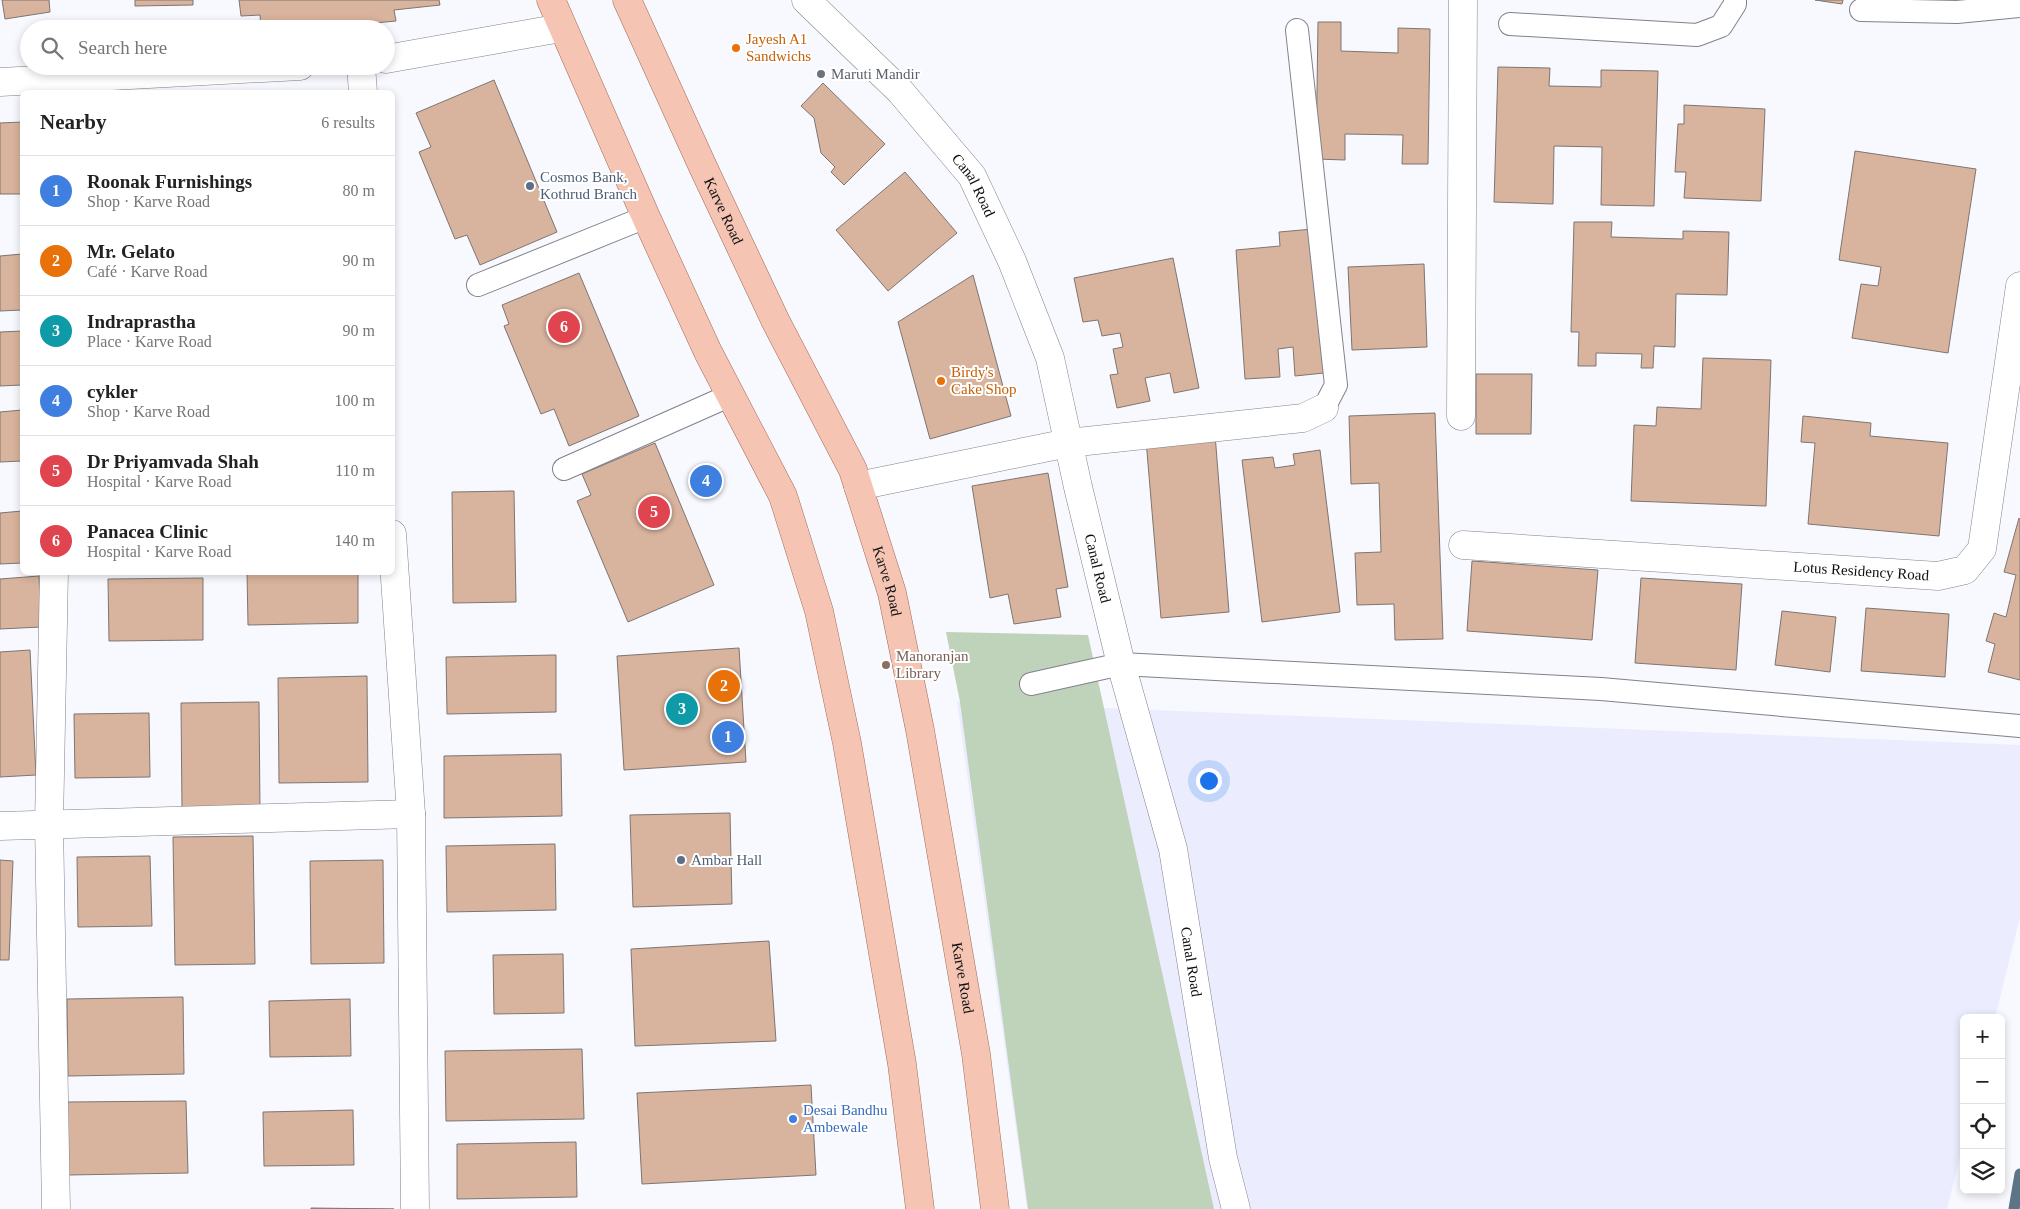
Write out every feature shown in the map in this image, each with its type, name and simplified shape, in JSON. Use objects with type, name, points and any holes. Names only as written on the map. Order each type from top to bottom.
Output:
[{"type":"main road","points":[[550,0],[708,352],[783,496],[819,610],[847,743],[902,1064],[920,1209]]},
{"type":"main road","name":"Karve Road","points":[[627,0],[702,167],[776,322],[853,470],[892,593],[920,730],[976,1054],[995,1209]]},
{"type":"street","name":"Canal Road","points":[[806,0],[900,91],[972,176],[1012,261],[1050,358],[1068,443],[1121,664],[1172,849],[1223,1158],[1236,1209]]},
{"type":"street","points":[[1461,416],[1463,0]]},
{"type":"street","points":[[395,57],[561,28]]},
{"type":"street","points":[[0,82],[64,85],[188,75]]},
{"type":"street","points":[[362,75],[363,90]]},
{"type":"street","name":"Lotus Residency Road","points":[[1463,545],[1938,576],[1965,570],[1982,549],[2020,286]]},
{"type":"street","points":[[858,486],[1068,443],[1303,418],[1324,408]]},
{"type":"street","points":[[54,575],[49,824],[56,1209]]},
{"type":"street","points":[[395,575],[411,814],[415,1209]]},
{"type":"street","points":[[0,826],[411,814]]},
{"type":"lane","points":[[1510,24],[1697,35],[1721,26],[1735,4],[1735,0]]},
{"type":"lane","points":[[1861,10],[1957,12],[2020,6]]},
{"type":"lane","points":[[1297,30],[1336,385],[1324,408]]},
{"type":"lane","points":[[478,284],[646,217]]},
{"type":"lane","points":[[564,469],[730,395]]},
{"type":"lane","points":[[1031,684],[1121,664],[1601,689],[2020,726]]},
{"type":"shaded area","points":[[957,702],[2020,745],[2020,917],[1996,1014],[1960,1014],[1960,1157],[1947,1209],[1027,1209]]},
{"type":"green space","points":[[946,632],[1088,635],[1214,1209],[1028,1209],[960,702]]},
{"type":"building","points":[[2,0],[49,0],[50,12],[5,19]]},
{"type":"building","points":[[135,0],[193,0],[193,5],[135,6]]},
{"type":"building","points":[[239,0],[439,0],[440,5],[394,10],[395,21],[260,20],[260,15],[241,16]]},
{"type":"building","points":[[1815,0],[1843,0],[1842,4]]},
{"type":"building","points":[[1318,22],[1341,22],[1341,51],[1398,53],[1398,28],[1430,29],[1428,164],[1402,164],[1403,135],[1345,134],[1345,160],[1316,159]]},
{"type":"building","points":[[1498,67],[1550,68],[1549,86],[1601,87],[1601,70],[1658,71],[1654,206],[1601,205],[1602,147],[1554,146],[1553,204],[1494,202]]},
{"type":"building","points":[[494,80],[557,232],[480,265],[467,235],[455,239],[419,152],[431,147],[416,113]]},
{"type":"building","points":[[823,83],[885,144],[844,185],[831,172],[835,167],[821,153],[814,118],[801,106]]},
{"type":"building","points":[[1684,105],[1765,109],[1761,201],[1684,198],[1686,172],[1675,172],[1678,124],[1684,124]]},
{"type":"building","points":[[20,122],[20,194],[0,194],[0,123]]},
{"type":"building","points":[[1855,151],[1976,169],[1948,353],[1852,338],[1861,284],[1878,286],[1881,267],[1839,260]]},
{"type":"building","points":[[905,172],[957,233],[888,291],[836,230]]},
{"type":"building","points":[[1574,222],[1612,222],[1611,237],[1683,239],[1683,231],[1729,232],[1727,295],[1676,294],[1675,347],[1654,346],[1653,368],[1641,368],[1642,354],[1596,353],[1596,366],[1578,366],[1579,332],[1571,332]]},
{"type":"building","points":[[1313,229],[1324,373],[1295,376],[1293,347],[1278,349],[1280,377],[1245,379],[1236,250],[1280,246],[1279,232]]},
{"type":"building","points":[[20,254],[20,310],[0,311],[0,256]]},
{"type":"building","points":[[1173,258],[1199,388],[1174,393],[1170,373],[1145,378],[1150,401],[1117,408],[1110,375],[1118,374],[1113,349],[1123,347],[1120,333],[1102,336],[1098,320],[1083,322],[1074,278]]},
{"type":"building","points":[[1424,264],[1427,347],[1352,350],[1348,267]]},
{"type":"building","points":[[579,273],[639,416],[569,446],[554,409],[541,414],[504,326],[509,324],[502,305]]},
{"type":"building","points":[[973,275],[1011,416],[930,439],[898,322]]},
{"type":"building","points":[[20,331],[20,385],[0,386],[0,332]]},
{"type":"building","points":[[1703,358],[1771,360],[1766,506],[1631,501],[1634,425],[1656,426],[1657,407],[1701,409]]},
{"type":"building","points":[[1476,374],[1532,374],[1531,434],[1476,434]]},
{"type":"building","points":[[20,410],[20,461],[0,462],[0,412]]},
{"type":"building","points":[[1435,413],[1443,639],[1395,640],[1394,604],[1357,605],[1355,553],[1381,552],[1379,483],[1351,484],[1349,416]]},
{"type":"building","points":[[1803,416],[1871,423],[1870,436],[1948,443],[1939,536],[1808,524],[1815,443],[1801,442]]},
{"type":"building","points":[[1215,434],[1229,612],[1161,618],[1146,440]]},
{"type":"building","points":[[655,443],[714,585],[628,622],[577,501],[591,495],[582,474]]},
{"type":"building","points":[[1320,450],[1340,612],[1262,622],[1242,460],[1273,457],[1275,468],[1295,465],[1293,454]]},
{"type":"building","points":[[1048,473],[1068,587],[1056,589],[1061,617],[1014,624],[1008,594],[990,598],[972,486]]},
{"type":"building","points":[[514,491],[516,602],[453,603],[452,492]]},
{"type":"building","points":[[20,511],[20,563],[0,564],[0,513]]},
{"type":"building","points":[[2019,518],[2020,680],[1988,672],[1995,644],[1986,641],[1994,613],[2006,617],[2016,575],[2004,572]]},
{"type":"building","points":[[1472,561],[1598,570],[1592,640],[1467,631]]},
{"type":"building","points":[[247,575],[358,575],[358,623],[248,625]]},
{"type":"building","points":[[39,576],[41,627],[0,629],[0,579]]},
{"type":"building","points":[[203,578],[203,640],[109,641],[108,579]]},
{"type":"building","points":[[1641,578],[1742,584],[1736,670],[1635,663]]},
{"type":"building","points":[[1866,608],[1949,614],[1945,677],[1861,671]]},
{"type":"building","points":[[1782,611],[1836,617],[1830,672],[1775,665]]},
{"type":"building","points":[[739,648],[746,762],[624,770],[617,656]]},
{"type":"building","points":[[30,650],[36,775],[0,777],[0,652]]},
{"type":"building","points":[[556,655],[556,712],[447,714],[446,657]]},
{"type":"building","points":[[367,676],[368,782],[279,783],[278,678]]},
{"type":"building","points":[[259,702],[260,810],[182,811],[181,703]]},
{"type":"building","points":[[149,713],[150,777],[75,778],[74,714]]},
{"type":"building","points":[[561,754],[562,816],[444,818],[444,756]]},
{"type":"building","name":"Ambar Hall","points":[[730,813],[732,904],[633,907],[630,815]]},
{"type":"building","points":[[253,836],[255,964],[175,965],[173,837]]},
{"type":"building","points":[[555,844],[556,910],[447,912],[446,846]]},
{"type":"building","points":[[150,856],[152,926],[78,927],[77,857]]},
{"type":"building","points":[[0,860],[13,861],[9,960],[0,960]]},
{"type":"building","points":[[383,860],[384,963],[311,964],[310,861]]},
{"type":"building","points":[[769,941],[776,1041],[635,1046],[631,949]]},
{"type":"building","points":[[563,954],[564,1013],[494,1014],[493,955]]},
{"type":"building","points":[[183,997],[184,1074],[68,1076],[67,999]]},
{"type":"building","points":[[350,999],[351,1056],[270,1057],[269,1001]]},
{"type":"building","points":[[582,1049],[584,1119],[446,1121],[445,1051]]},
{"type":"building","points":[[811,1085],[816,1175],[642,1184],[637,1093]]},
{"type":"building","points":[[186,1101],[188,1173],[68,1175],[67,1102]]},
{"type":"building","points":[[353,1110],[354,1165],[264,1166],[263,1112]]},
{"type":"building","points":[[576,1142],[577,1197],[457,1199],[457,1144]]},
{"type":"building","points":[[311,1208],[394,1209],[311,1209]]},
{"type":"waterway","points":[[2014,1209],[2020,1174]]},
{"type":"place","name":"Jayesh A1 Sandwichs","points":[[736,48]]},
{"type":"place","name":"Maruti Mandir","points":[[821,74]]},
{"type":"place","name":"Cosmos Bank, Kothrud Branch","points":[[530,186]]},
{"type":"place","name":"Panacea Clinic","points":[[564,327]]},
{"type":"place","name":"Birdy's Cake Shop","points":[[941,381]]},
{"type":"place","name":"cykler","points":[[706,481]]},
{"type":"place","name":"Dr Priyamvada Shah","points":[[654,512]]},
{"type":"place","name":"Manoranjan Library","points":[[886,665]]},
{"type":"place","name":"Mr. Gelato","points":[[724,686]]},
{"type":"place","name":"Indraprastha","points":[[682,709]]},
{"type":"place","name":"Roonak Furnishings","points":[[728,737]]},
{"type":"place","name":"Ambar Hall","points":[[681,860]]},
{"type":"place","name":"Desai Bandhu Ambewale","points":[[793,1119]]}]
